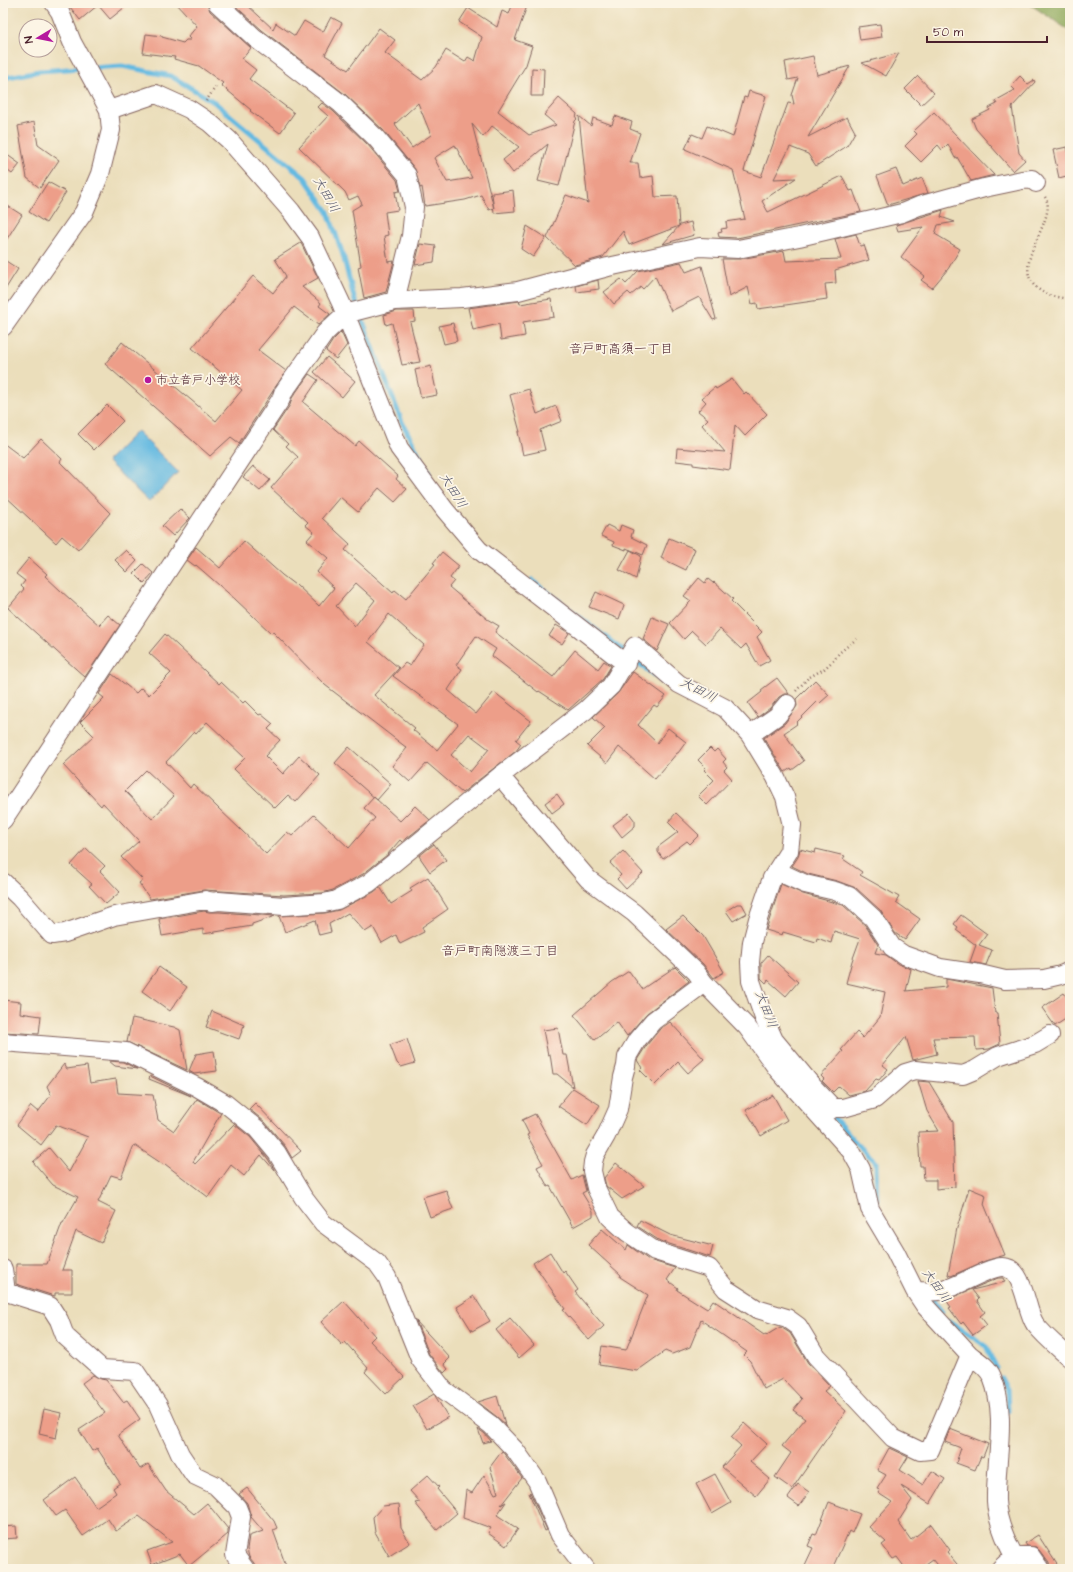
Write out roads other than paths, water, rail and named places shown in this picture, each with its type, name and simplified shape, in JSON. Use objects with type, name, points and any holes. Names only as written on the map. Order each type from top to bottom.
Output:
[{"type":"street","points":[[3,327],[84,212],[100,174],[111,130],[109,110],[72,42],[60,12],[54,3]]},
{"type":"street","points":[[217,3],[255,38],[340,102],[376,138],[407,175],[414,206],[412,236],[395,301]]},
{"type":"street","points":[[109,110],[156,94],[189,109],[210,123],[229,140],[291,211],[310,237],[341,303],[400,448],[445,510],[479,550],[626,664]]},
{"type":"street","points":[[3,820],[277,406],[283,393],[325,333],[345,314],[395,301],[462,298],[518,291],[608,267],[700,247],[738,248],[902,213],[919,206],[984,188],[1032,179],[1036,183]]},
{"type":"street","points":[[3,882],[20,898],[52,935],[65,933],[114,916],[205,900],[212,902],[219,901],[284,906],[324,903],[338,900],[369,883],[500,776],[586,710],[611,686],[626,664],[634,646],[679,684],[725,708],[750,734],[775,776],[785,797],[792,824],[789,851],[772,878],[758,919],[752,942],[750,962],[751,981],[764,1018],[774,1040],[814,1088],[861,1169],[870,1209],[895,1251],[914,1291],[924,1306],[970,1355],[985,1367],[991,1376],[998,1403],[1001,1436],[996,1502],[1003,1536],[1014,1556]]},
{"type":"street","points":[[750,734],[777,716],[787,704]]},
{"type":"street","points":[[500,776],[588,878],[634,913],[696,972],[704,983],[747,1027],[778,1070],[827,1112]]},
{"type":"street","points":[[777,871],[805,884],[849,896],[873,918],[892,947],[904,955],[940,968],[980,974],[1005,980],[1044,979],[1070,971]]},
{"type":"street","points":[[704,983],[653,1020],[637,1040],[627,1057],[626,1066],[622,1077],[618,1108],[606,1136],[592,1162],[596,1188],[610,1217],[627,1232],[655,1251],[709,1268],[726,1289],[757,1309],[788,1318],[798,1326],[816,1356],[893,1438],[920,1451],[930,1450],[970,1355]]},
{"type":"street","points":[[827,1112],[875,1099],[905,1073],[915,1070],[963,1074],[975,1070],[998,1056],[1035,1044],[1050,1035]]},
{"type":"street","points":[[3,1042],[126,1052],[197,1087],[226,1104],[257,1129],[277,1153],[303,1197],[323,1223],[377,1263],[387,1277],[420,1359],[444,1390],[491,1425],[515,1450],[537,1481],[560,1535],[586,1569]]},
{"type":"street","points":[[914,1291],[938,1291],[998,1267],[1009,1267],[1016,1273],[1034,1322],[1045,1336],[1070,1358]]},
{"type":"street","points":[[3,1269],[6,1292],[50,1306],[60,1320],[65,1336],[102,1369],[135,1371],[158,1405],[180,1454],[194,1475],[215,1484],[237,1507],[241,1518],[235,1555],[245,1569]]},
{"type":"street","points":[[1000,1569],[1014,1556],[1031,1556],[1040,1569]]},
{"type":"water","points":[[137,431],[178,472],[149,502],[107,461]]},
{"type":"waterway","name":"大田川","points":[[90,68],[122,66],[171,76],[214,102],[305,178],[328,212],[343,255],[355,301],[402,422],[429,474]]},
{"type":"waterway","name":"大田川","points":[[3,78],[39,71],[82,68]]},
{"type":"waterway","name":"大田川","points":[[532,580],[663,682]]},
{"type":"waterway","name":"大田川","points":[[830,1113],[854,1141],[876,1162],[877,1204]]},
{"type":"waterway","name":"大田川","points":[[930,1296],[942,1312]]},
{"type":"waterway","name":"大田川","points":[[949,1321],[986,1346],[996,1368]]},
{"type":"waterway","name":"大田川","points":[[1001,1378],[1007,1390],[1008,1411]]},
{"type":"place","name":"市立音戸小学校","points":[[148,380]]},
{"type":"district","name":"音戸町高須一丁目","points":[[621,348]]},
{"type":"district","name":"音戸町南隠渡三丁目","points":[[500,950]]}]
